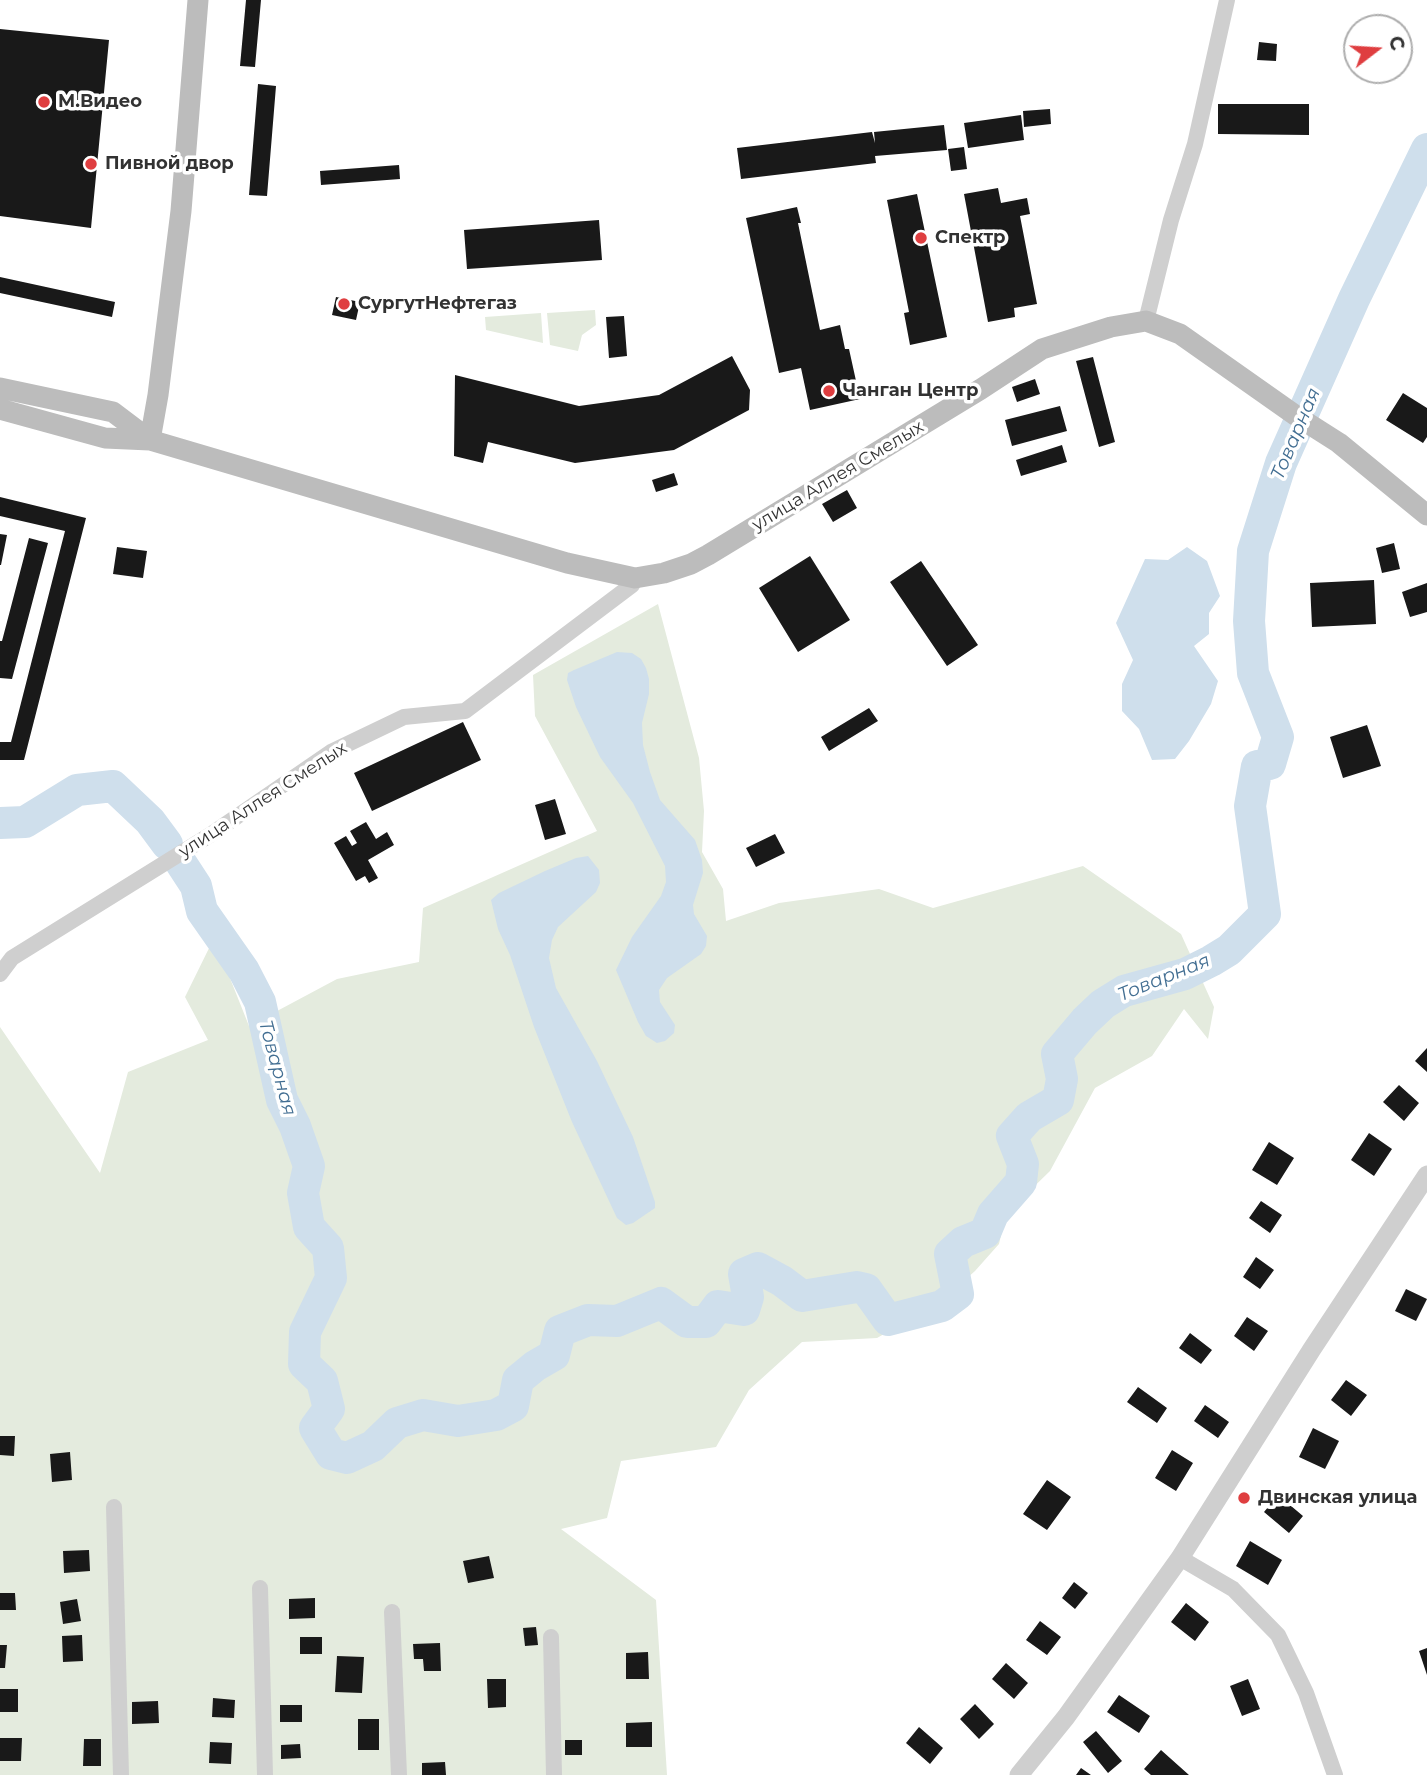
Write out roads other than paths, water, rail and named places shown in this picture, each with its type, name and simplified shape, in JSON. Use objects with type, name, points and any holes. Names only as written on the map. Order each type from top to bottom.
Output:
[{"type":"main road","points":[[0,388],[113,412],[150,440],[181,211],[198,0]]},
{"type":"main road","points":[[1146,321],[1180,334],[1339,443],[1427,515]]},
{"type":"main road","name":"улица Аллея Смелых","points":[[0,409],[105,438],[150,440],[567,563],[635,578],[691,564],[708,555],[1042,349],[1111,327],[1146,321]]},
{"type":"street","points":[[1146,321],[1171,220],[1195,144],[1227,0]]},
{"type":"street","name":"улица Аллея Смелых","points":[[0,974],[12,958],[210,835],[331,752],[404,717],[465,711],[632,585],[635,578]]},
{"type":"street","points":[[1019,1775],[1066,1717],[1180,1558],[1319,1338],[1427,1175]]},
{"type":"street","points":[[114,1507],[121,1775]]},
{"type":"street","points":[[1180,1558],[1233,1590],[1278,1635],[1306,1693],[1335,1775]]},
{"type":"street","points":[[260,1588],[265,1775]]},
{"type":"street","points":[[392,1612],[399,1775]]},
{"type":"street","points":[[551,1637],[554,1775]]},
{"type":"water","points":[[1187,547],[1207,561],[1220,596],[1209,613],[1209,634],[1194,646],[1218,681],[1211,704],[1175,759],[1152,760],[1139,729],[1122,711],[1122,684],[1133,660],[1116,623],[1145,559],[1168,560]]},
{"type":"water","points":[[617,652],[632,653],[641,659],[646,668],[649,694],[642,723],[643,745],[650,772],[660,800],[695,840],[702,860],[703,873],[693,905],[694,914],[707,936],[706,946],[701,954],[667,978],[659,990],[660,1002],[675,1025],[674,1033],[665,1041],[657,1043],[646,1036],[638,1022],[616,970],[632,937],[661,896],[666,882],[665,866],[633,803],[600,757],[576,707],[567,680],[568,673]]},
{"type":"water","points":[[588,856],[599,870],[600,883],[596,892],[558,927],[552,940],[549,958],[556,988],[597,1061],[633,1137],[655,1202],[655,1208],[626,1225],[617,1218],[572,1122],[498,929],[491,900],[499,893],[545,871]]},
{"type":"waterway","name":"Товарная","points":[[181,863],[196,886],[202,911],[244,971],[260,1002],[282,1100],[295,1126],[309,1166],[303,1193],[309,1227],[328,1248],[331,1278],[305,1332],[304,1364],[322,1381],[329,1409],[315,1428],[331,1454],[347,1458],[373,1446],[397,1423],[423,1415],[458,1421],[496,1415],[513,1406],[518,1380],[554,1355],[560,1331],[588,1320],[617,1321],[661,1303],[687,1322],[706,1322],[718,1306],[744,1310],[748,1297],[744,1274],[758,1268],[802,1296],[857,1287],[866,1289],[888,1320],[942,1306],[958,1294],[950,1254],[963,1242],[985,1233],[993,1214],[1021,1182],[1023,1164],[1012,1136],[1029,1117],[1058,1100],[1062,1079],[1057,1054],[1103,1004],[1124,991],[1185,974],[1211,961],[1229,950],[1265,914],[1250,806],[1257,766],[1270,764],[1278,737],[1253,673],[1249,621],[1253,551],[1281,463],[1354,299],[1427,149]]},
{"type":"waterway","name":"Товарная","points":[[0,823],[25,822],[77,790],[113,786],[150,821],[167,844]]},
{"type":"place","name":"M.Видео","points":[[44,102]]},
{"type":"place","name":"Пивной двор","points":[[91,164]]},
{"type":"place","name":"Спектр","points":[[921,238]]},
{"type":"place","name":"СургутНефтегаз","points":[[344,304]]},
{"type":"place","name":"Чанган Центр","points":[[829,391]]},
{"type":"place","name":"Двинская улица","points":[[1244,1498]]}]
